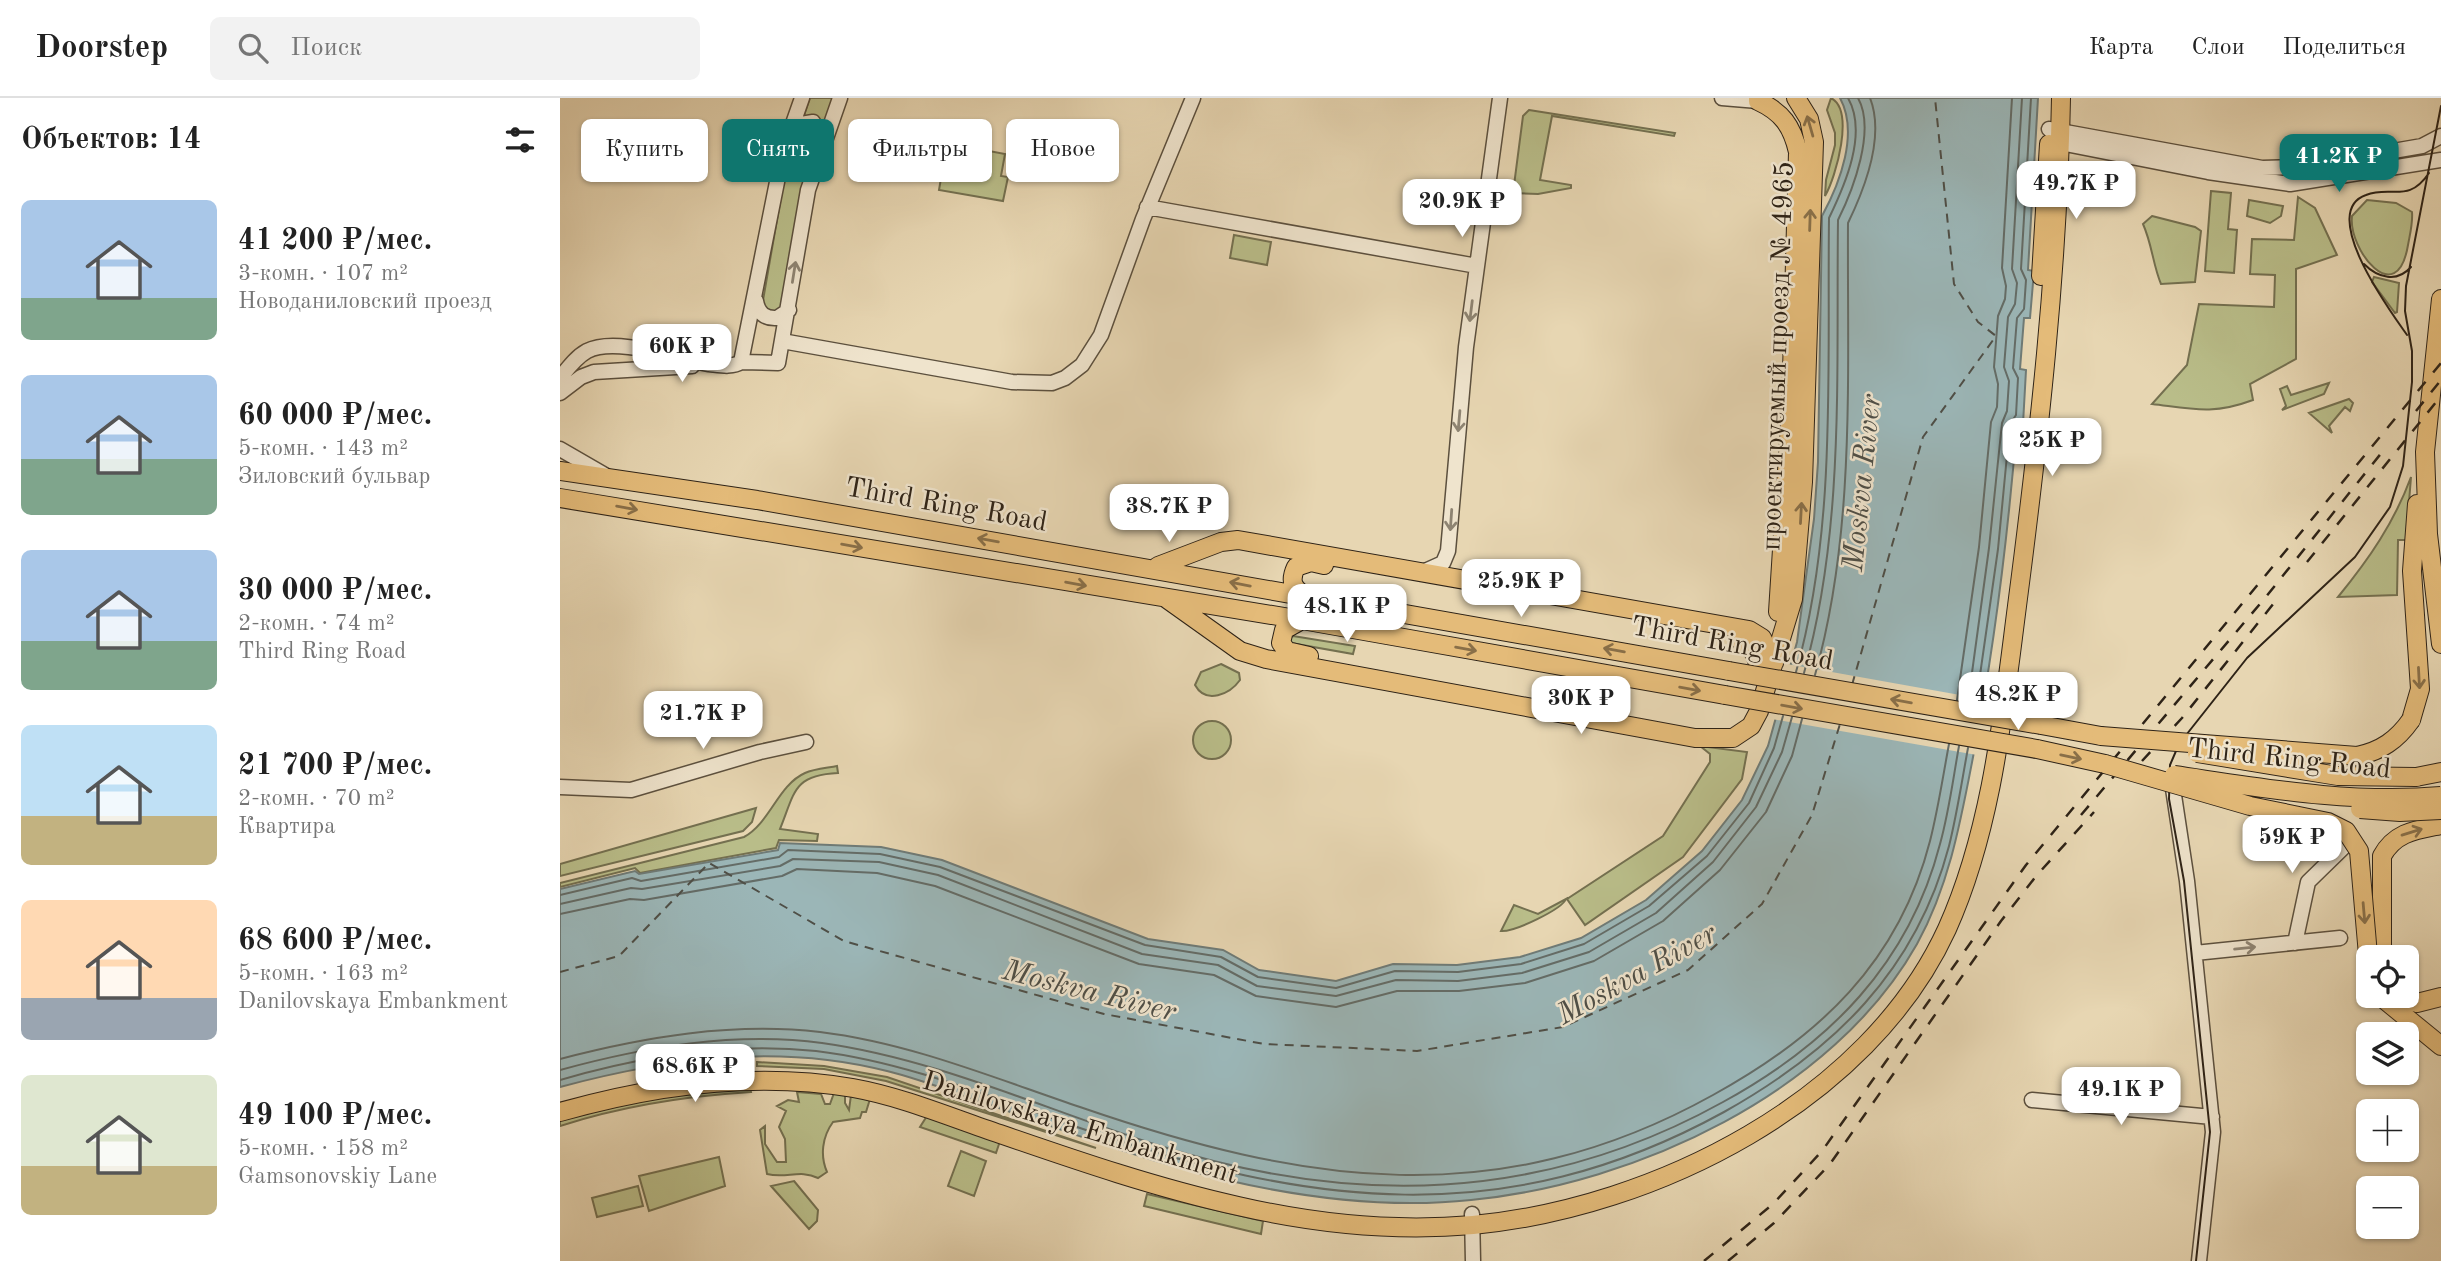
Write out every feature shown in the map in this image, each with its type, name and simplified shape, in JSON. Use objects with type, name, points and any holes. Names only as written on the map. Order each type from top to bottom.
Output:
[{"type":"main road","name":"проектируемый проезд № 4965","points":[[1766,638],[1802,482],[1814,142],[1809,119],[1796,98]]},
{"type":"main road","points":[[2050,98],[2055,136]]},
{"type":"main road","points":[[2055,136],[2061,98]]},
{"type":"main road","name":"проектируемый проезд № 4965","points":[[1758,100],[1774,109],[1789,125],[1797,152],[1791,408],[1766,638]]},
{"type":"main road","name":"Danilovskaya Embankment","points":[[560,1112],[627,1095],[715,1082],[760,1080],[829,1084],[873,1092],[1105,1171],[1236,1206],[1358,1227],[1539,1214],[1633,1188],[1749,1135],[1801,1101],[1854,1056],[1890,1017],[1945,934],[1980,834],[2042,399],[2055,136]]},
{"type":"main road","points":[[2101,736],[2357,756],[2391,743],[2412,720],[2420,689],[2412,571],[2440,305]]},
{"type":"main road","points":[[2425,452],[2428,534],[2441,644]]},
{"type":"main road","name":"Third Ring Road","points":[[560,471],[757,500],[2338,776],[2416,777],[2441,773]]},
{"type":"main road","name":"Third Ring Road","points":[[560,498],[1302,620],[2105,764],[2268,789],[2377,799],[2441,796]]},
{"type":"main road","points":[[1152,568],[1174,563],[1221,542],[1238,540],[1423,572],[1766,638]]},
{"type":"main road","points":[[1307,597],[1296,590],[1292,580],[1296,567],[1311,562],[1766,638]]},
{"type":"main road","points":[[1167,599],[1240,651],[1256,656],[1703,738],[1733,738],[1751,726],[1766,638]]},
{"type":"main road","points":[[1302,620],[1284,630],[1281,639],[1287,650],[1299,654],[1723,731],[1745,722],[1766,638]]},
{"type":"main road","points":[[2105,764],[2250,806],[2328,822],[2346,831],[2356,845],[2360,859],[2367,945]]},
{"type":"main road","points":[[2268,789],[2374,811],[2441,810]]},
{"type":"main road","points":[[2382,945],[2382,856],[2387,847],[2404,833],[2441,825]]},
{"type":"main road","points":[[2419,1003],[2441,997]]},
{"type":"main road","points":[[2406,1008],[2441,1046]]},
{"type":"main road","name":"Danilovskaya Embankment","points":[[560,1102],[639,1082],[705,1072],[759,1070],[821,1074],[876,1083],[1108,1161],[1224,1194],[1353,1215],[1473,1220]]},
{"type":"street","points":[[794,119],[802,98]]},
{"type":"street","points":[[832,119],[840,98]]},
{"type":"street","points":[[782,341],[1012,382],[1052,383],[1082,365],[1094,348],[1147,207],[1193,98]]},
{"type":"street","points":[[1423,572],[1443,563],[1448,551],[1462,388],[1500,98]]},
{"type":"street","points":[[1722,98],[1758,100]]},
{"type":"street","points":[[2055,136],[2232,165],[2277,169],[2422,146],[2441,136]]},
{"type":"street","points":[[2055,136],[2208,172],[2290,184],[2441,160]]},
{"type":"street","points":[[738,364],[755,301],[779,182]]},
{"type":"street","points":[[560,393],[581,377],[602,370],[778,363],[811,182]]},
{"type":"street","points":[[1147,207],[1477,266]]},
{"type":"street","points":[[755,301],[760,313],[766,317],[777,318],[789,310]]},
{"type":"street","points":[[560,378],[579,356],[592,349],[607,347],[709,364]]},
{"type":"street","points":[[602,370],[598,358],[607,347]]},
{"type":"street","points":[[645,369],[651,360],[648,352]]},
{"type":"street","points":[[560,449],[612,479]]},
{"type":"street","points":[[560,787],[631,790],[806,742]]},
{"type":"street","points":[[2172,782],[2195,953],[2212,1117],[2199,1261]]},
{"type":"street","points":[[2295,943],[2308,882],[2349,842]]},
{"type":"street","points":[[2195,953],[2340,938]]},
{"type":"street","points":[[2032,1100],[2212,1117]]},
{"type":"street","points":[[1473,1220],[1473,1261]]},
{"type":"green space","points":[[810,98],[835,98],[830,119],[803,119]]},
{"type":"green space","points":[[1831,98],[1838,105],[1843,129],[1838,160],[1825,196],[1835,145],[1835,133],[1827,110]]},
{"type":"green space","points":[[1529,110],[1675,133],[1674,136],[1552,116],[1540,180],[1571,185],[1571,188],[1538,194],[1513,193],[1523,116]]},
{"type":"green space","points":[[992,152],[1005,154],[1001,176],[1006,177],[1007,182],[1003,201],[939,190],[940,182],[992,182]]},
{"type":"green space","points":[[784,182],[815,182],[784,310],[772,315],[762,306]]},
{"type":"green space","points":[[2211,191],[2231,193],[2228,229],[2237,230],[2234,273],[2205,271]]},
{"type":"green space","points":[[2298,197],[2315,208],[2337,255],[2296,269],[2296,359],[2250,384],[2253,400],[2239,405],[2203,410],[2152,404],[2187,365],[2199,304],[2274,307],[2275,275],[2250,274],[2252,239],[2294,240]]},
{"type":"green space","points":[[2249,200],[2283,206],[2281,216],[2270,223],[2247,216]]},
{"type":"green space","points":[[2367,200],[2396,203],[2412,212],[2408,245],[2402,264],[2394,273],[2384,274],[2374,268],[2358,244],[2352,216]]},
{"type":"green space","points":[[2152,216],[2201,231],[2195,282],[2161,284],[2143,224]]},
{"type":"green space","points":[[1234,235],[1271,242],[1267,265],[1230,258]]},
{"type":"green space","points":[[2374,277],[2399,283],[2397,312],[2395,313],[2372,282]]},
{"type":"green space","points":[[2329,383],[2324,394],[2282,410],[2286,406],[2280,389],[2287,386],[2291,395]]},
{"type":"green space","points":[[2349,399],[2353,403],[2350,411],[2345,407],[2329,426],[2332,433],[2309,413]]},
{"type":"green space","points":[[2411,477],[2406,540],[2398,540],[2397,595],[2338,597],[2380,540]]},
{"type":"green space","points":[[1293,636],[1355,646],[1353,654],[1291,643],[1289,639]]},
{"type":"green space","points":[[1221,664],[1239,673],[1240,680],[1224,693],[1205,695],[1195,685],[1201,672]]},
{"type":"green space","points":[[1212,721],[1225,727],[1231,740],[1225,753],[1212,759],[1199,753],[1193,740],[1199,727]]},
{"type":"green space","points":[[1700,746],[1747,752],[1742,779],[1683,857],[1585,925],[1567,899],[1663,836],[1710,762],[1710,754]]},
{"type":"green space","points":[[837,766],[838,773],[812,777],[798,788],[780,829],[818,834],[817,841],[779,840],[776,848],[640,873],[635,868],[560,887],[560,883],[744,837],[761,823],[796,779],[809,772]]},
{"type":"green space","points":[[756,808],[752,822],[743,831],[560,876],[560,864]]},
{"type":"green space","points":[[1566,899],[1537,919],[1501,931],[1514,905],[1538,914]]},
{"type":"green space","points":[[757,1062],[824,1066],[887,1077],[1096,1148],[886,1081],[824,1069],[757,1066]]},
{"type":"green space","points":[[750,1086],[751,1092],[654,1103],[560,1126],[560,1120],[639,1100]]},
{"type":"green space","points":[[797,1092],[821,1094],[825,1104],[830,1104],[834,1093],[845,1094],[845,1103],[849,1110],[851,1095],[870,1099],[866,1112],[862,1112],[860,1118],[833,1122],[823,1147],[827,1172],[818,1178],[805,1174],[767,1174],[760,1130],[765,1126],[765,1144],[777,1162],[786,1162],[785,1139],[779,1127],[786,1111],[777,1106],[788,1100],[799,1102]]},
{"type":"green space","points":[[927,1116],[1000,1141],[996,1153],[920,1127]]},
{"type":"green space","points":[[961,1151],[986,1161],[974,1196],[948,1186]]},
{"type":"green space","points":[[719,1157],[725,1186],[649,1211],[639,1176]]},
{"type":"green space","points":[[794,1181],[818,1210],[817,1221],[809,1229],[771,1186]]},
{"type":"green space","points":[[638,1186],[643,1206],[597,1217],[592,1198]]},
{"type":"green space","points":[[1147,1194],[1263,1221],[1261,1234],[1144,1206]]},
{"type":"water","name":"Moskva River","points":[[1840,98],[2038,98],[2028,270],[2034,271],[2030,318],[2024,318],[2020,369],[2026,370],[2023,424],[2017,424],[1994,630],[1982,711],[1959,826],[1946,875],[1917,944],[1880,997],[1835,1045],[1782,1086],[1724,1122],[1662,1151],[1598,1174],[1534,1191],[1471,1200],[1408,1203],[1345,1200],[1283,1192],[1190,1171],[909,1077],[846,1062],[764,1056],[723,1058],[641,1068],[560,1087],[560,889],[635,871],[639,874],[778,850],[780,843],[881,847],[942,860],[1148,939],[1223,950],[1259,970],[1336,981],[1393,964],[1457,965],[1520,957],[1581,938],[1646,900],[1702,851],[1742,800],[1768,746],[1797,642],[1814,519],[1818,462],[1822,216],[1841,173],[1847,142],[1848,127]]},
{"type":"pier","points":[[1787,664],[1988,700],[1977,755],[1772,719]]},
{"type":"ferry route","points":[[1852,685],[1923,437],[1996,336],[1978,322],[1954,284],[1935,98]]},
{"type":"ferry route","points":[[560,972],[619,956],[709,863],[844,941],[1104,1014],[1264,1044],[1417,1051],[1563,1027],[1688,970],[1762,904],[1812,815],[1840,724]]},
{"type":"tram line","points":[[2196,1261],[2210,1132],[2184,881],[2169,799],[2170,765],[2179,744],[2247,658],[2355,557],[2390,507],[2403,466],[2412,382],[2412,351],[2405,311],[2406,286],[2441,106]]},
{"type":"tram line","points":[[2407,335],[2362,263],[2349,221],[2353,205],[2366,195],[2375,192],[2407,191],[2414,188],[2429,173]]},
{"type":"tram line","points":[[2364,264],[2375,273],[2388,277],[2400,275],[2411,267]]},
{"type":"railway","points":[[1704,1261],[1773,1204],[1822,1151],[2026,865],[2441,363]]},
{"type":"railway","points":[[2416,411],[2441,380]]},
{"type":"railway","points":[[2307,562],[2441,396]]},
{"type":"railway","points":[[2081,815],[2265,598],[2383,451]]},
{"type":"railway","points":[[2142,761],[2182,718],[2274,603]]},
{"type":"railway","points":[[1728,1261],[1774,1223],[1830,1164],[2001,921],[2037,875],[2094,812]]}]
